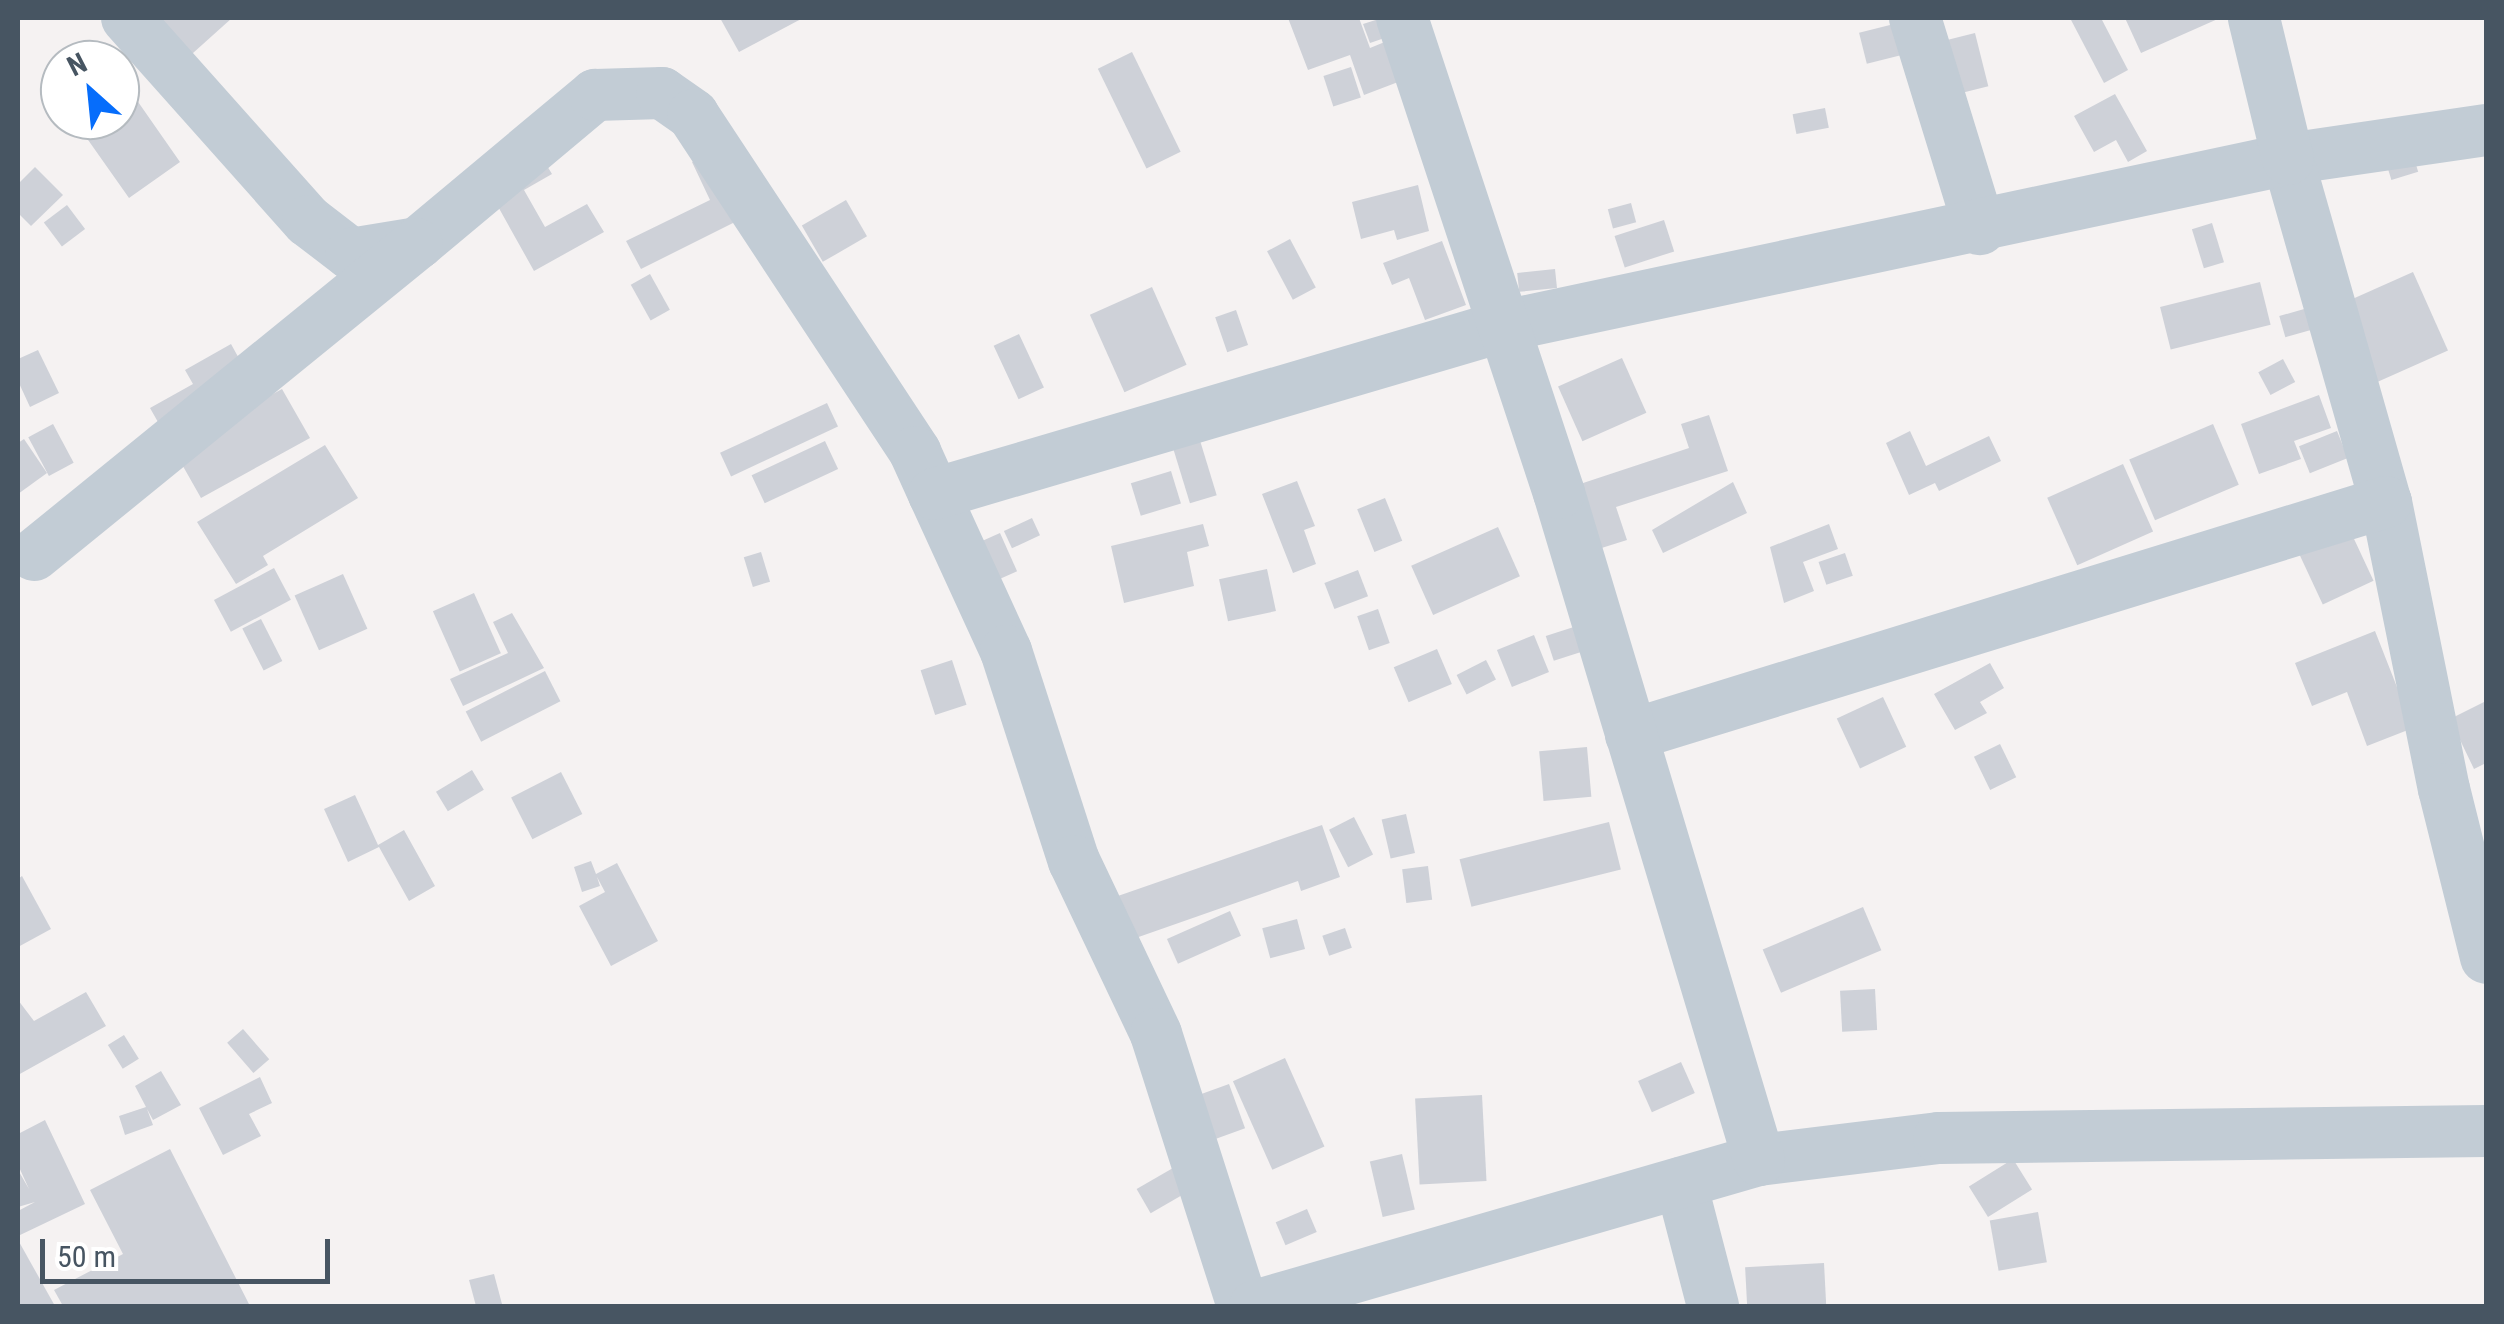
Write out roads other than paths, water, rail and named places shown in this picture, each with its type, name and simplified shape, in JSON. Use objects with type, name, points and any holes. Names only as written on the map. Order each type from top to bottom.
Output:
[{"type":"street","points":[[127,18],[308,221],[351,254],[418,243]]},
{"type":"street","points":[[1402,18],[1504,326],[1632,735],[1758,1160]]},
{"type":"street","points":[[1915,18],[1980,229]]},
{"type":"street","points":[[2254,18],[2288,160],[2386,502],[2444,790],[2486,958]]},
{"type":"street","points":[[34,555],[595,95],[662,93],[693,115],[915,452],[1006,651],[1074,861],[1156,1034],[1242,1306]]},
{"type":"street","points":[[934,494],[1504,326],[1980,229],[2288,160],[2486,130]]},
{"type":"street","points":[[1632,735],[2386,502]]},
{"type":"street","points":[[1255,1306],[1758,1160],[1939,1138],[2486,1131]]},
{"type":"street","points":[[1681,1182],[1714,1306]]}]
